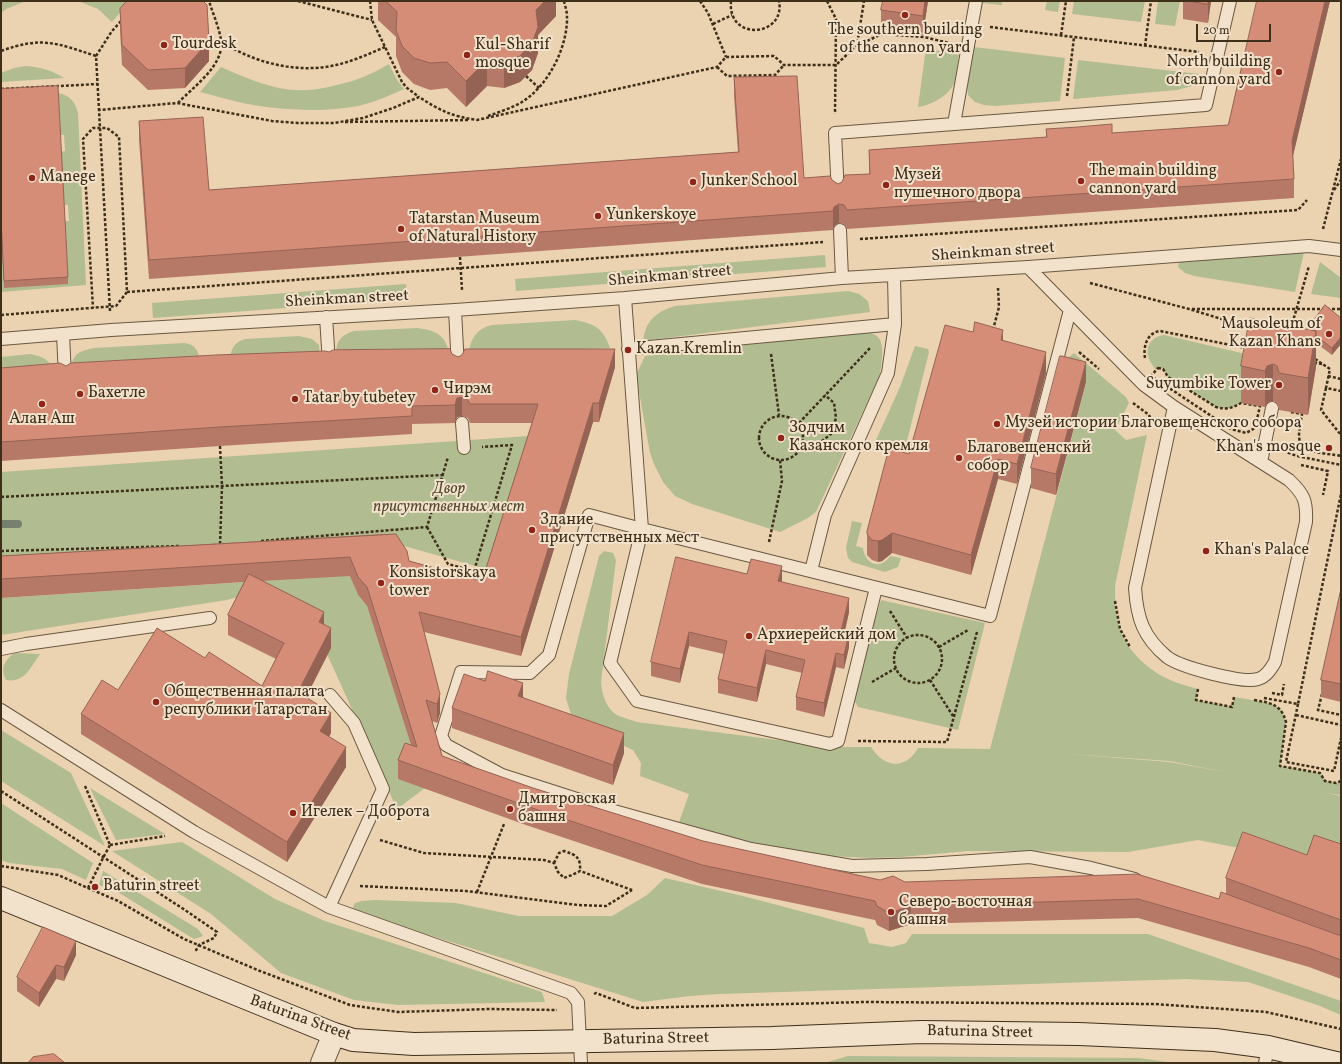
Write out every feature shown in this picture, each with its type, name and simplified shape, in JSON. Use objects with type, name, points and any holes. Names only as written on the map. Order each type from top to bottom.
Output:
[{"type":"main road","name":"Baturina Street","points":[[1,898],[352,1040],[580,1052],[772,1038],[922,1032],[1079,1034],[1215,1040],[1267,1055],[1336,1063]]},
{"type":"main road","points":[[322,1063],[334,1034]]},
{"type":"lane","points":[[954,124],[976,1]]},
{"type":"lane","points":[[838,195],[835,133],[1206,105],[1230,1]]},
{"type":"lane","points":[[840,235],[842,278]]},
{"type":"lane","name":"Sheinkman street","points":[[1,339],[111,330],[625,298],[842,278],[1028,267],[1293,247],[1317,247],[1341,250]]},
{"type":"lane","points":[[1028,267],[1144,385],[1174,407],[1289,480],[1299,489],[1305,500],[1306,516],[1275,662],[1269,672],[1259,679],[1247,681],[1192,669],[1168,658],[1145,631],[1139,620],[1136,607],[1135,588],[1174,407]]},
{"type":"lane","points":[[811,571],[825,515],[888,373],[895,324],[894,275]]},
{"type":"lane","points":[[625,298],[642,529],[610,663],[637,701],[830,744],[838,741],[876,588]]},
{"type":"lane","points":[[458,368],[459,309]]},
{"type":"lane","points":[[1070,310],[990,616],[589,515],[549,655],[530,673],[461,672],[440,736],[446,745],[502,775],[614,811],[751,849],[852,866],[927,864],[1030,857],[1091,868],[1149,882]]},
{"type":"lane","points":[[326,317],[329,363]]},
{"type":"lane","points":[[628,349],[895,324]]},
{"type":"lane","points":[[62,334],[65,377]]},
{"type":"lane","points":[[1261,462],[1272,408]]},
{"type":"lane","points":[[462,423],[464,448]]},
{"type":"lane","points":[[1,649],[26,644],[210,618]]},
{"type":"lane","points":[[329,907],[383,789],[354,722],[330,695]]},
{"type":"lane","points":[[1,710],[194,832],[329,907],[571,993],[578,1002],[580,1052]]},
{"type":"path","points":[[177,103],[202,81],[218,57],[221,41],[209,1]]},
{"type":"path","points":[[298,1],[372,20]]},
{"type":"path","points":[[370,1],[372,20],[402,82],[407,88],[419,97],[447,113],[458,117],[477,120],[522,102],[539,88],[552,71],[560,54],[565,35],[567,16],[564,1]]},
{"type":"path","points":[[700,1],[708,13],[726,57]]},
{"type":"path","points":[[731,1],[730,7],[736,22],[743,28],[751,30],[760,30],[768,27],[774,21],[778,14],[780,5],[779,1]]},
{"type":"path","points":[[826,1],[836,19],[835,133]]},
{"type":"path","points":[[857,45],[864,1]]},
{"type":"path","points":[[1061,35],[1066,1]]},
{"type":"path","points":[[1145,46],[1151,1]]},
{"type":"path","points":[[712,24],[732,15]]},
{"type":"path","points":[[111,330],[96,56],[112,31],[125,16]]},
{"type":"path","points":[[972,25],[1217,54]]},
{"type":"path","points":[[99,110],[177,103],[266,120],[290,122],[334,123],[477,120],[717,67],[726,57],[774,56],[784,65],[836,64],[857,45],[882,34],[924,37],[968,47]]},
{"type":"path","points":[[1065,116],[1074,37]]},
{"type":"path","points":[[221,41],[235,50],[259,61],[279,65],[305,67],[336,65],[385,47]]},
{"type":"path","points":[[1,51],[27,43],[47,42],[62,45],[96,56]]},
{"type":"path","points":[[717,67],[727,76],[775,75],[784,65]]},
{"type":"path","points":[[526,76],[539,88]]},
{"type":"path","points":[[1,89],[98,84]]},
{"type":"path","points":[[25,88],[26,95]]},
{"type":"path","points":[[334,123],[363,118],[419,97]]},
{"type":"path","points":[[1,315],[110,307],[116,306],[127,292],[118,137],[107,128],[93,128],[83,139],[92,308]]},
{"type":"path","points":[[1290,334],[1296,309],[1317,247],[1341,159]]},
{"type":"path","points":[[1332,192],[1341,180]]},
{"type":"path","points":[[860,239],[1298,210],[1307,200]]},
{"type":"path","points":[[127,292],[460,268],[840,235]]},
{"type":"path","points":[[459,309],[460,257]]},
{"type":"path","points":[[992,333],[999,307],[996,269]]},
{"type":"path","points":[[1090,283],[1189,309],[1258,330]]},
{"type":"path","points":[[1189,309],[1341,309]]},
{"type":"path","points":[[798,423],[895,324]]},
{"type":"path","points":[[1145,360],[1144,350],[1147,341],[1152,335],[1160,331],[1253,350]]},
{"type":"path","points":[[768,336],[778,415]]},
{"type":"path","points":[[1311,356],[1330,369],[1322,410],[1341,435]]},
{"type":"path","points":[[1310,362],[1323,364]]},
{"type":"path","points":[[1158,368],[1163,369],[1168,377],[1216,407],[1224,410],[1230,409],[1241,403],[1260,406],[1255,428],[1246,433],[1231,429],[1151,376],[1154,372],[1158,368]]},
{"type":"path","points":[[1154,372],[1160,376]]},
{"type":"path","points":[[1328,376],[1341,379]]},
{"type":"path","points":[[1167,381],[1174,385]]},
{"type":"path","points":[[1326,388],[1341,391]]},
{"type":"path","points":[[803,444],[817,445],[831,434],[836,418],[834,403],[825,395]]},
{"type":"path","points":[[1134,398],[1132,402],[1149,415],[1151,422]]},
{"type":"path","points":[[1150,410],[1154,415]]},
{"type":"path","points":[[1286,411],[1302,414],[1299,436],[1300,442],[1304,447],[1311,451],[1341,456]]},
{"type":"path","points":[[778,415],[786,415],[793,418],[798,423],[802,429],[804,437],[803,444],[794,456],[780,460],[772,458],[766,454],[759,442],[759,434],[761,427],[766,421],[778,415]]},
{"type":"path","points":[[1232,424],[1265,443],[1297,456],[1341,465]]},
{"type":"path","points":[[1,497],[443,475],[427,527],[448,564],[474,571],[512,445]]},
{"type":"path","points":[[213,545],[220,545],[222,486],[220,446]]},
{"type":"path","points":[[1283,450],[1287,457]]},
{"type":"path","points":[[765,559],[782,481],[780,460]]},
{"type":"path","points":[[1296,463],[1328,471],[1322,502]]},
{"type":"path","points":[[1341,494],[1286,762],[1334,771],[1341,738]]},
{"type":"path","points":[[260,541],[427,527]]},
{"type":"path","points":[[1,551],[181,546]]},
{"type":"path","points":[[1122,615],[1117,599],[1120,629],[1124,639],[1134,651]]},
{"type":"path","points":[[838,741],[946,742],[978,629]]},
{"type":"path","points":[[913,635],[928,637],[939,647],[942,654],[940,669],[930,680],[917,683],[910,682],[899,674],[896,668],[894,657],[895,651],[898,646],[913,635]]},
{"type":"path","points":[[930,680],[954,716]]},
{"type":"path","points":[[1266,692],[1282,695],[1285,680]]},
{"type":"path","points":[[1192,687],[1198,689],[1196,700],[1232,707],[1234,697],[1241,698]]},
{"type":"path","points":[[1323,688],[1318,710],[1341,715]]},
{"type":"path","points":[[1260,697],[1298,704]]},
{"type":"path","points":[[1248,699],[1269,703],[1276,706],[1285,716],[1286,722],[1280,766],[1320,773],[1325,780],[1336,783],[1341,781]]},
{"type":"path","points":[[1296,715],[1341,725]]},
{"type":"path","points":[[71,754],[110,845]]},
{"type":"path","points":[[1,791],[217,932],[214,938],[199,945]]},
{"type":"path","points":[[476,892],[504,824]]},
{"type":"path","points":[[110,845],[194,832]]},
{"type":"path","points":[[338,885],[476,892],[578,905],[606,906],[632,890],[580,871],[564,878],[558,872],[554,863],[544,860],[424,853],[362,834]]},
{"type":"path","points":[[88,888],[110,845]]},
{"type":"path","points":[[554,863],[559,853],[564,851],[575,854],[578,858],[580,871]]},
{"type":"path","points":[[1,866],[58,875],[118,902],[184,939],[260,971],[350,1006],[398,1012],[489,1009],[564,1010],[596,993],[635,1008],[864,1002],[1155,1004],[1266,1012],[1341,1029]]},
{"type":"green space","points":[[1,1],[26,1],[6,9],[1,13]]},
{"type":"green space","points":[[78,1],[130,1],[112,22],[98,9]]},
{"type":"green space","points":[[982,1],[1002,1],[1002,5],[982,3]]},
{"type":"green space","points":[[1047,1],[1060,1],[1058,12],[1045,10]]},
{"type":"green space","points":[[1074,1],[1145,1],[1141,22],[1072,14]]},
{"type":"green space","points":[[1158,1],[1180,1],[1175,26],[1155,24]]},
{"type":"green space","points":[[974,47],[1065,58],[1060,101],[995,106],[975,102],[968,95],[967,85]]},
{"type":"green space","points":[[926,48],[959,55],[956,77],[952,88],[939,99],[918,107]]},
{"type":"green space","points":[[1078,60],[1199,74],[1192,86],[1177,90],[1073,99]]},
{"type":"green space","points":[[389,64],[397,80],[404,89],[370,103],[358,106],[314,110],[282,109],[252,105],[200,92],[221,67],[252,80],[274,87],[296,90],[314,90],[357,79]]},
{"type":"green space","points":[[26,66],[46,69],[64,78],[1,82],[1,73],[14,68]]},
{"type":"green space","points":[[58,93],[69,97],[78,113],[86,285],[1,292],[1,225],[69,221],[68,205],[63,205],[61,152],[65,151],[64,135],[60,135]]},
{"type":"green space","points":[[1304,252],[1295,292],[1194,276],[1185,273],[1178,267],[1179,262],[1183,259]]},
{"type":"green space","points":[[825,255],[826,267],[516,291],[515,279]]},
{"type":"green space","points":[[1320,262],[1341,278],[1341,298],[1311,294]]},
{"type":"green space","points":[[406,284],[407,299],[153,318],[152,303]]},
{"type":"green space","points":[[848,291],[859,294],[868,301],[870,312],[643,341],[649,322],[657,314],[675,306]]},
{"type":"green space","points":[[575,320],[593,325],[601,331],[610,348],[469,353],[471,343],[475,335],[478,331],[487,326]]},
{"type":"green space","points":[[417,328],[435,332],[443,338],[448,348],[449,355],[336,354],[337,345],[340,339],[346,334],[354,331]]},
{"type":"green space","points":[[864,332],[872,333],[881,341],[882,354],[880,375],[816,512],[808,518],[780,532],[692,504],[675,496],[663,482],[650,453],[636,375],[645,356]]},
{"type":"green space","points":[[1164,335],[1250,355],[1241,403],[1229,408],[1216,407],[1168,377],[1163,369],[1157,367],[1156,370],[1151,363],[1148,347],[1154,339]]},
{"type":"green space","points":[[299,336],[312,339],[319,345],[320,356],[230,359],[234,346],[245,339]]},
{"type":"green space","points":[[184,343],[191,345],[196,349],[199,355],[200,363],[71,368],[75,356],[85,350],[94,348]]},
{"type":"green space","points":[[915,346],[928,349],[929,352],[906,445],[901,449],[878,444],[876,440],[900,387]]},
{"type":"green space","points":[[1074,353],[1126,397],[1129,403],[1115,430],[1126,440],[1147,435],[1115,586],[1115,602],[1118,624],[1127,644],[1138,658],[1159,674],[1170,680],[1198,689],[1196,700],[1232,707],[1234,697],[1270,703],[1281,710],[1286,722],[1280,766],[1320,773],[1326,781],[1336,783],[1341,781],[1341,795],[1326,793],[1341,796],[1341,860],[1306,871],[1244,849],[1198,840],[1128,852],[968,851],[872,858],[781,854],[678,825],[689,794],[640,776],[641,763],[633,750],[588,729],[572,718],[566,698],[569,674],[599,556],[604,551],[613,553],[616,560],[601,682],[602,692],[608,706],[619,716],[637,722],[832,747],[871,747],[882,759],[894,764],[907,760],[918,748],[990,749],[1086,383],[1068,358]],"holes":[[[1068,754],[1169,761],[1225,772],[1169,762]]]},
{"type":"green space","points":[[30,354],[39,356],[51,365],[1,376],[1,357]]},
{"type":"green space","name":"Двор присутственных мест","points":[[529,436],[486,569],[379,539],[1,560],[1,472]]},
{"type":"green space","points":[[852,521],[862,523],[856,546],[863,548],[864,554],[870,562],[874,564],[882,563],[890,556],[901,558],[898,567],[885,572],[852,562],[848,558],[846,548]]},
{"type":"green space","points":[[353,575],[354,585],[357,592],[367,606],[425,788],[397,809],[327,654],[248,594],[227,600],[1,635],[1,598]]},
{"type":"green space","points":[[881,600],[985,623],[958,730],[858,707],[852,696]]},
{"type":"green space","points":[[14,653],[40,654],[30,669],[22,677],[13,680],[6,680],[3,668],[5,662]]},
{"type":"green space","points":[[1,730],[71,773],[105,846],[1,781]]},
{"type":"green space","points":[[90,788],[165,834],[116,840]]},
{"type":"green space","points":[[1,803],[93,863],[86,880],[62,869],[9,863],[1,860]]},
{"type":"green space","points":[[182,842],[275,899],[325,921],[542,992],[545,1002],[398,1005],[354,1000],[281,973],[211,914],[112,851]]},
{"type":"green space","points":[[103,871],[198,929],[203,936],[194,939],[116,891],[99,885]]},
{"type":"green space","points":[[665,878],[747,897],[864,928],[869,943],[892,947],[906,943],[912,934],[1148,934],[1341,1001],[1341,1015],[1320,1006],[1248,982],[1186,979],[720,994],[643,1002],[352,910],[355,903],[376,900],[456,903],[519,916],[612,916],[647,895]]},
{"type":"green space","points":[[848,1056],[1139,1058],[1174,1063],[824,1063]]},
{"type":"building","name":"Tourdesk","points":[[127,1],[203,1],[207,5],[209,41],[185,68],[148,70],[122,45],[120,9]]},
{"type":"building","name":"Kul-Sharif mosque","points":[[386,1],[545,1],[536,10],[538,27],[532,43],[520,56],[504,61],[487,60],[466,81],[447,62],[430,63],[414,58],[402,46],[396,30],[397,12]]},
{"type":"building","points":[[883,1],[925,1],[923,16],[881,10]]},
{"type":"building","points":[[1189,1],[1208,1],[1208,4]]},
{"type":"building","points":[[1257,1],[1325,1],[1292,141],[1294,179],[847,210],[844,205],[839,204],[834,207],[833,211],[149,260],[139,121],[203,117],[209,190],[739,152],[734,77],[797,76],[804,178],[830,176],[832,180],[838,184],[842,182],[845,175],[870,174],[869,150],[1047,137],[1046,129],[1112,124],[1112,133],[1228,125]]},
{"type":"building","name":"Manege","points":[[58,86],[68,277],[4,281],[1,218],[1,89]]},
{"type":"building","points":[[1325,305],[1341,318],[1341,337],[1332,348],[1316,336],[1316,331],[1308,329]]},
{"type":"building","points":[[1250,318],[1316,331],[1308,378],[1279,373],[1277,366],[1273,364],[1267,366],[1265,371],[1241,366]]},
{"type":"building","name":"Благовещенский собор","points":[[975,322],[1003,330],[1001,340],[1046,352],[1017,464],[998,459],[971,555],[892,533],[882,540],[872,540],[867,534],[867,531],[889,448],[909,454],[945,325],[973,332]]},
{"type":"building","points":[[450,349],[452,354],[458,357],[462,355],[465,349],[615,349],[599,403],[593,403],[521,637],[419,612],[440,694],[437,704],[426,700],[442,756],[533,788],[703,841],[880,880],[893,876],[905,882],[1137,874],[1219,899],[1221,892],[1341,935],[1341,960],[1309,948],[1138,899],[911,906],[889,913],[877,906],[875,901],[702,865],[526,806],[398,760],[405,743],[417,747],[367,587],[358,577],[350,557],[1,579],[1,556],[396,534],[407,551],[409,561],[482,581],[538,404],[470,404],[468,400],[462,397],[457,398],[455,405],[412,406],[412,416],[1,442],[1,368],[60,363],[66,366],[71,363],[216,355],[329,352],[333,350]]},
{"type":"building","points":[[1060,356],[1086,362],[1056,474],[1031,468]]},
{"type":"building","name":"Архиерейский дом","points":[[676,557],[747,574],[751,559],[782,566],[778,581],[849,598],[841,631],[849,633],[844,655],[836,653],[824,703],[796,697],[805,660],[766,650],[757,688],[718,679],[727,641],[689,632],[680,669],[651,662]]},
{"type":"building","points":[[249,574],[324,612],[319,622],[331,628],[298,692],[331,713],[320,731],[346,747],[287,842],[81,714],[102,680],[118,690],[157,628],[205,658],[209,652],[262,686],[284,643],[228,615]]},
{"type":"building","points":[[1341,589],[1341,684],[1321,680]]},
{"type":"building","points":[[488,671],[523,683],[518,696],[624,733],[613,765],[452,708],[464,674],[485,681]]},
{"type":"building","points":[[1243,832],[1307,855],[1314,835],[1341,844],[1341,920],[1226,878]]},
{"type":"building","points":[[43,927],[76,941],[64,967],[56,965],[39,993],[17,977]]},
{"type":"building","points":[[54,1054],[65,1063],[28,1063],[33,1057]]},
{"type":"waterway","points":[[1,524],[18,524]]},
{"type":"place","name":"The southern building of the cannon yard","points":[[905,15]]},
{"type":"place","name":"Tourdesk","points":[[164,45]]},
{"type":"place","name":"Kul-Sharif mosque","points":[[467,55]]},
{"type":"place","name":"North building of cannon yard","points":[[1279,72]]},
{"type":"place","name":"Manege","points":[[32,178]]},
{"type":"place","name":"The main building cannon yard","points":[[1081,181]]},
{"type":"place","name":"Junker School","points":[[693,182]]},
{"type":"place","name":"Музей пушечного двора","points":[[886,185]]},
{"type":"place","name":"Yunkerskoye","points":[[598,216]]},
{"type":"place","name":"Tatarstan Museum of Natural History","points":[[401,229]]},
{"type":"place","name":"Mausoleum of Kazan Khans","points":[[1329,334]]},
{"type":"place","name":"Kazan Kremlin","points":[[628,350]]},
{"type":"place","name":"Suyumbike Tower","points":[[1279,385]]},
{"type":"place","name":"Чирэм","points":[[435,390]]},
{"type":"place","name":"Бахетле","points":[[80,394]]},
{"type":"place","name":"Tatar by tubetey","points":[[295,399]]},
{"type":"place","name":"Алан Аш","points":[[42,404]]},
{"type":"place","name":"Музей истории Благовещенского собора","points":[[997,424]]},
{"type":"place","name":"Зодчим Казанского кремля","points":[[781,438]]},
{"type":"place","name":"Khan's mosque","points":[[1329,448]]},
{"type":"place","name":"Благовещенский собор","points":[[959,458]]},
{"type":"place","name":"Здание присутственных мест","points":[[532,530]]},
{"type":"place","name":"Khan's Palace","points":[[1206,551]]},
{"type":"place","name":"Konsistorskaya tower","points":[[381,583]]},
{"type":"place","name":"Архиерейский дом","points":[[749,636]]},
{"type":"place","name":"Общественная палата республики Татарстан","points":[[156,702]]},
{"type":"place","name":"Дмитровская башня","points":[[510,809]]},
{"type":"place","name":"Игелек – Доброта","points":[[293,813]]},
{"type":"place","name":"Baturin street","points":[[95,887]]},
{"type":"place","name":"Северо-восточная башня","points":[[891,912]]}]
